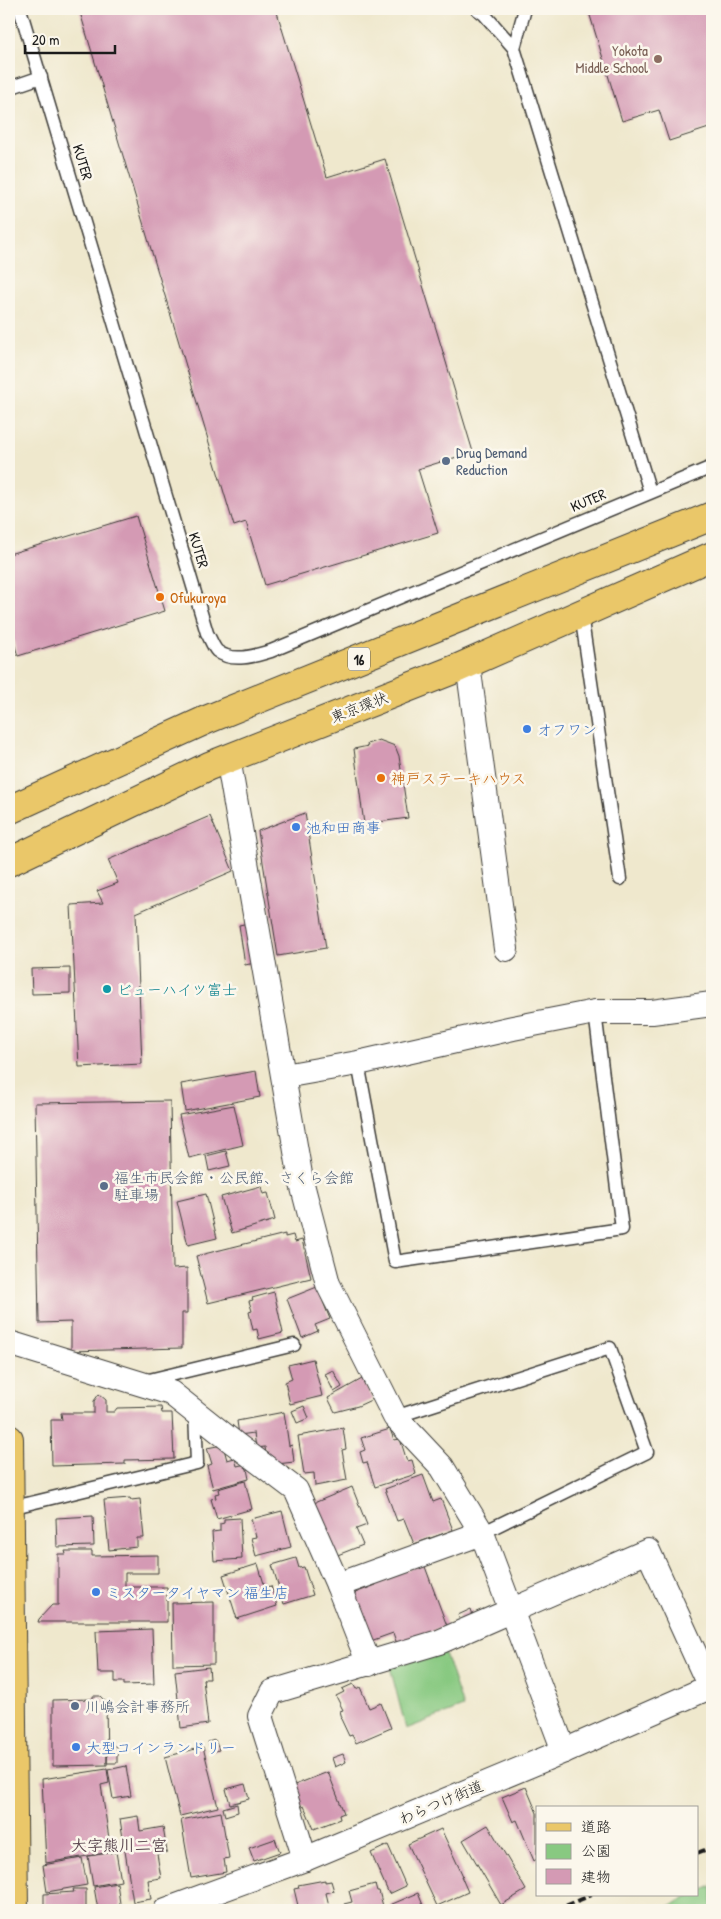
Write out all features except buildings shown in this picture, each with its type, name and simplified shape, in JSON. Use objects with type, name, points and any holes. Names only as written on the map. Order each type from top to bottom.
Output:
[{"type":"main road","name":"16","points":[[9,810],[206,720],[712,516]]},
{"type":"main road","name":"東京環状","points":[[9,862],[200,770],[468,664],[712,556]]},
{"type":"main road","points":[[9,1439],[14,1910]]},
{"type":"street","points":[[468,664],[506,948]]},
{"type":"street","points":[[228,758],[301,1180],[328,1284],[395,1417],[442,1468],[482,1533],[564,1751]]},
{"type":"street","points":[[284,1076],[358,1064],[503,1030],[595,1012],[652,1012],[712,1004]]},
{"type":"street","points":[[9,1343],[172,1393],[296,1490],[338,1585],[369,1664]]},
{"type":"street","points":[[338,1585],[482,1533]]},
{"type":"street","points":[[305,1859],[260,1716],[272,1692],[439,1642],[648,1551],[711,1687]]},
{"type":"street","name":"わらつけ街道","points":[[166,1910],[305,1859],[564,1751],[711,1687]]},
{"type":"lane","name":"KUTER","points":[[20,9],[207,633],[216,650],[231,657],[252,657],[271,651],[712,467]]},
{"type":"lane","points":[[477,9],[484,14],[514,48],[650,492]]},
{"type":"lane","points":[[514,48],[525,9]]},
{"type":"lane","points":[[9,88],[41,77]]},
{"type":"lane","points":[[581,614],[620,879]]},
{"type":"lane","points":[[358,1064],[395,1262],[622,1229],[595,1012]]},
{"type":"lane","points":[[138,1383],[294,1345]]},
{"type":"lane","points":[[395,1417],[610,1348],[648,1452],[482,1533]]},
{"type":"lane","points":[[10,1508],[197,1463],[195,1412]]},
{"type":"green space","points":[[444,1650],[463,1707],[406,1729],[390,1667]]},
{"type":"green space","points":[[712,1886],[712,1910],[661,1910],[691,1896],[698,1896],[698,1893]]},
{"type":"railway","points":[[698,1853],[712,1847]]},
{"type":"railway","points":[[555,1910],[590,1896]]},
{"type":"place","name":"Yokota Middle School","points":[[658,59]]},
{"type":"place","name":"Drug Demand Reduction","points":[[446,461]]},
{"type":"place","name":"Ofukuroya","points":[[160,597]]},
{"type":"place","name":"オフワン","points":[[527,729]]},
{"type":"place","name":"神戸ステーキハウス","points":[[381,778]]},
{"type":"place","name":"池和田商事","points":[[296,827]]},
{"type":"place","name":"ビューハイツ富士","points":[[107,989]]},
{"type":"place","name":"福生市民会館・公民館、さくら会館 駐車場","points":[[104,1186]]},
{"type":"place","name":"ミスタータイヤマン 福生店","points":[[96,1592]]},
{"type":"place","name":"川嶋会計事務所","points":[[75,1706]]},
{"type":"place","name":"大型コインランドリー","points":[[76,1747]]},
{"type":"district","name":"大字熊川二宮","points":[[119,1845]]}]
